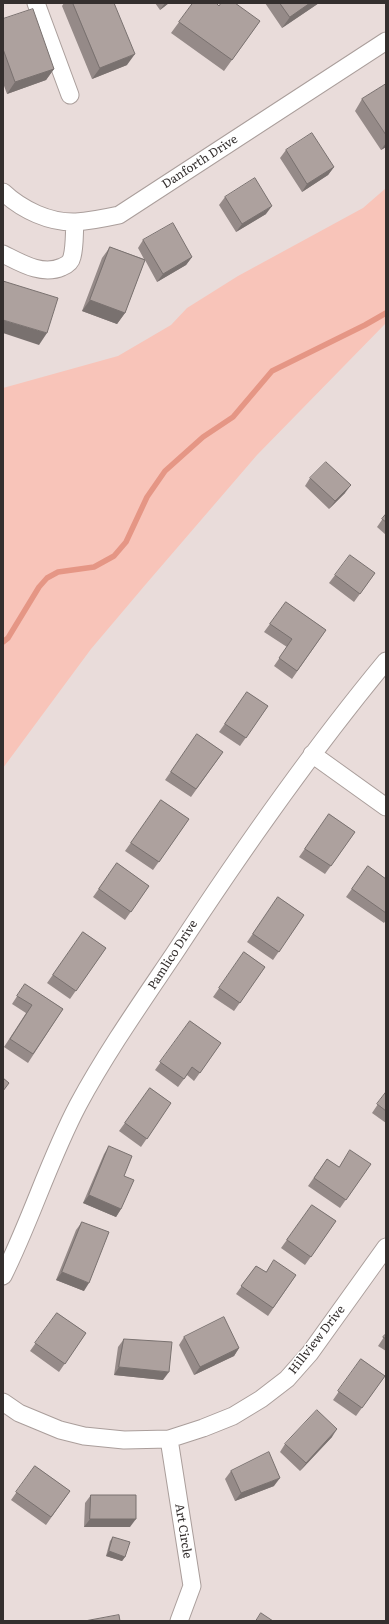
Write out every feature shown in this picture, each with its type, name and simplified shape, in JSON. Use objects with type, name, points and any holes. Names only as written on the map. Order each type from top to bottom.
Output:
[{"type":"street","points":[[36,3],[70,95]]},
{"type":"street","name":"Danforth Drive","points":[[3,192],[10,199],[32,212],[53,219],[75,222],[97,220],[120,215],[386,41]]},
{"type":"street","points":[[3,254],[42,271],[54,270],[68,265],[72,258],[75,222]]},
{"type":"street","name":"Pamlico Drive","points":[[3,1276],[27,1223],[52,1160],[78,1105],[100,1067],[221,882],[265,818],[351,703],[386,661]]},
{"type":"street","points":[[312,754],[386,807]]},
{"type":"street","name":"Hillview Drive","points":[[3,1402],[19,1413],[39,1422],[84,1436],[124,1440],[168,1439],[203,1428],[233,1416],[261,1399],[288,1379],[310,1352],[386,1247]]},
{"type":"street","name":"Art Circle","points":[[168,1439],[192,1586],[179,1621]]},
{"type":"shaded area","points":[[386,188],[386,323],[257,455],[91,649],[3,768],[3,388],[118,356],[171,325],[187,308],[238,276],[363,208]]},
{"type":"building","points":[[73,3],[114,3],[135,54],[100,68]]},
{"type":"building","points":[[193,3],[216,3],[219,6],[221,3],[235,3],[260,21],[232,60],[179,22]]},
{"type":"building","points":[[280,3],[310,3],[290,17]]},
{"type":"building","points":[[33,9],[54,69],[15,82],[3,49],[3,19]]},
{"type":"building","points":[[386,84],[386,135],[362,99]]},
{"type":"building","points":[[312,133],[334,167],[307,184],[286,150]]},
{"type":"building","points":[[255,178],[272,206],[242,224],[225,197]]},
{"type":"building","points":[[173,223],[192,257],[163,274],[143,240]]},
{"type":"building","points":[[110,247],[145,260],[125,313],[90,300]]},
{"type":"building","points":[[3,281],[58,298],[47,333],[3,320]]},
{"type":"building","points":[[326,462],[351,485],[335,501],[310,478]]},
{"type":"building","points":[[386,514],[386,522],[382,519]]},
{"type":"building","points":[[350,555],[375,573],[360,594],[335,575]]},
{"type":"building","points":[[286,602],[326,630],[297,671],[279,658],[292,639],[270,624]]},
{"type":"building","points":[[247,692],[268,706],[246,738],[225,724]]},
{"type":"building","points":[[197,734],[223,752],[196,789],[171,772]]},
{"type":"building","points":[[161,800],[189,819],[159,862],[131,843]]},
{"type":"building","points":[[329,814],[355,832],[331,866],[305,849]]},
{"type":"building","points":[[117,863],[149,886],[131,912],[99,889]]},
{"type":"building","points":[[368,866],[386,879],[386,913],[352,889]]},
{"type":"building","points":[[278,897],[304,915],[279,952],[253,934]]},
{"type":"building","points":[[83,932],[106,948],[76,991],[53,975]]},
{"type":"building","points":[[244,952],[265,967],[240,1003],[219,988]]},
{"type":"building","points":[[25,984],[63,1009],[33,1054],[10,1039],[32,1005],[17,996]]},
{"type":"building","points":[[190,1021],[221,1043],[200,1073],[192,1067],[184,1079],[160,1062]]},
{"type":"building","points":[[3,1078],[9,1083],[3,1091]]},
{"type":"building","points":[[150,1088],[171,1103],[147,1139],[125,1123]]},
{"type":"building","points":[[386,1092],[386,1111],[377,1104]]},
{"type":"building","points":[[109,1146],[132,1156],[124,1176],[134,1180],[121,1209],[89,1195]]},
{"type":"building","points":[[350,1150],[371,1164],[346,1200],[314,1178],[327,1159],[339,1167]]},
{"type":"building","points":[[312,1205],[336,1221],[311,1257],[287,1240]]},
{"type":"building","points":[[82,1222],[109,1232],[89,1283],[62,1272]]},
{"type":"building","points":[[274,1260],[296,1275],[273,1308],[241,1286],[256,1266],[266,1272]]},
{"type":"building","points":[[57,1313],[86,1333],[65,1364],[35,1343]]},
{"type":"building","points":[[224,1317],[239,1348],[200,1367],[184,1337]]},
{"type":"building","points":[[124,1339],[172,1342],[169,1372],[119,1367]]},
{"type":"building","points":[[361,1359],[385,1376],[362,1408],[338,1391]]},
{"type":"building","points":[[317,1410],[337,1429],[306,1463],[285,1444]]},
{"type":"building","points":[[269,1452],[280,1478],[241,1493],[231,1471]]},
{"type":"building","points":[[35,1466],[70,1491],[51,1517],[16,1492]]},
{"type":"building","points":[[91,1495],[136,1495],[136,1519],[90,1519]]},
{"type":"building","points":[[113,1537],[130,1542],[125,1557],[109,1551]]},
{"type":"building","points":[[261,1613],[273,1621],[256,1621]]},
{"type":"building","points":[[119,1615],[120,1621],[85,1621]]},
{"type":"waterway","points":[[3,642],[8,638],[39,587],[47,578],[58,572],[94,567],[114,556],[126,542],[147,497],[165,471],[203,437],[233,417],[272,371],[386,313]]}]
